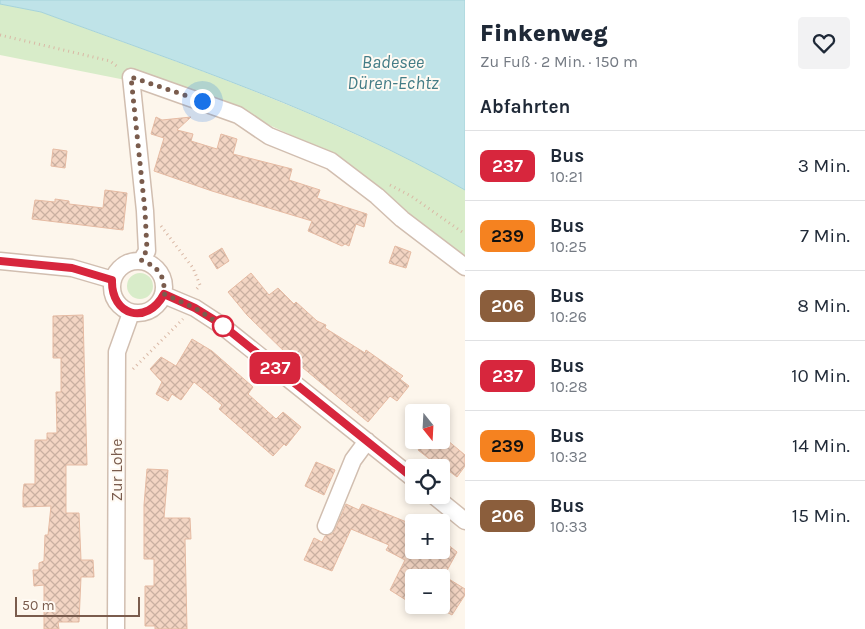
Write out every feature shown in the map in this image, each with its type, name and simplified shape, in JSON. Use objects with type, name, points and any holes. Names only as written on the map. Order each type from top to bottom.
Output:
[{"type":"street","points":[[141,260],[147,250],[146,225],[131,77],[238,114],[269,136],[331,161],[465,267]]},
{"type":"street","points":[[141,260],[152,264],[161,272],[165,283],[164,294],[159,304],[151,310],[141,313],[131,312],[122,308],[115,300],[112,291],[112,280],[123,265],[141,260]]},
{"type":"street","points":[[0,261],[72,268],[112,280]]},
{"type":"street","points":[[164,294],[221,324],[405,472]]},
{"type":"street","name":"Zur Lohe","points":[[116,629],[117,352],[131,312]]},
{"type":"street","points":[[326,526],[353,460],[367,441]]},
{"type":"street","points":[[444,504],[465,521]]},
{"type":"path","points":[[0,35],[110,61],[131,77]]},
{"type":"path","points":[[385,182],[411,196],[465,234]]},
{"type":"path","points":[[116,385],[190,306],[200,285],[194,268],[162,226],[146,225]]},
{"type":"green space","points":[[0,4],[41,12],[257,92],[363,138],[465,190],[465,263],[317,147],[206,96],[0,55]]},
{"type":"green space","points":[[140,273],[149,277],[153,286],[149,295],[140,299],[131,295],[127,286],[131,277]]},
{"type":"water","name":"Badesee Düren-Echtz","points":[[0,0],[465,0],[465,190],[415,162],[363,137],[257,92],[41,12],[0,4]]},
{"type":"building","points":[[156,117],[162,120],[191,117],[177,130],[193,134],[191,141],[217,149],[221,134],[237,139],[233,154],[292,169],[289,180],[320,190],[317,198],[367,214],[364,227],[356,224],[349,246],[345,244],[342,246],[308,231],[312,221],[212,191],[154,171],[164,138],[151,134]]},
{"type":"building","points":[[53,149],[67,151],[65,168],[51,166]]},
{"type":"building","points":[[105,190],[127,193],[123,230],[32,219],[35,200],[55,202],[55,199],[69,201],[69,204],[103,208]]},
{"type":"building","points":[[395,246],[411,252],[406,268],[389,263]]},
{"type":"building","points":[[222,248],[229,261],[217,269],[209,256]]},
{"type":"building","points":[[251,273],[269,295],[278,288],[294,304],[296,302],[317,321],[326,325],[325,328],[365,353],[366,350],[403,376],[400,379],[409,386],[397,401],[390,396],[368,422],[290,357],[247,315],[228,292]]},
{"type":"building","points":[[83,315],[87,465],[66,465],[66,513],[79,513],[81,560],[93,560],[94,577],[81,577],[79,622],[58,622],[59,629],[44,629],[44,585],[34,586],[33,570],[39,570],[39,563],[44,561],[45,535],[48,535],[51,506],[23,507],[23,492],[24,484],[35,484],[35,440],[47,440],[47,433],[57,433],[56,392],[61,392],[61,358],[53,358],[53,316]]},
{"type":"building","points":[[192,339],[212,351],[253,387],[248,394],[276,419],[283,412],[301,427],[286,446],[284,444],[273,456],[219,409],[222,405],[194,382],[181,400],[172,394],[168,401],[156,394],[162,382],[150,369],[161,357],[176,366]]},
{"type":"building","points":[[450,442],[465,455],[465,466],[457,477],[450,472],[450,459],[430,459],[418,450],[450,449]]},
{"type":"building","points":[[316,462],[335,470],[324,495],[305,486]]},
{"type":"building","points":[[147,469],[168,470],[164,518],[190,518],[191,539],[185,539],[187,629],[155,629],[155,626],[145,626],[145,586],[154,586],[154,559],[144,559],[144,505]]},
{"type":"building","points":[[346,504],[359,510],[362,504],[405,521],[405,559],[450,559],[450,546],[457,552],[448,569],[405,569],[405,599],[390,590],[405,560],[386,550],[389,545],[351,529],[332,571],[304,560],[314,538],[322,542],[325,536],[332,534]]},
{"type":"building","points":[[450,580],[465,589],[465,595],[452,615],[450,614]]},
{"type":"bus line","name":"237","points":[[0,261],[72,268],[112,280],[112,291],[115,300],[122,308],[131,312],[141,313],[151,310],[159,304],[164,294],[195,308],[221,324],[405,472]]},
{"type":"route","points":[[202,101],[131,77],[145,211],[147,250],[141,260],[152,264],[161,272],[165,283],[164,294],[195,308],[223,326]]}]
